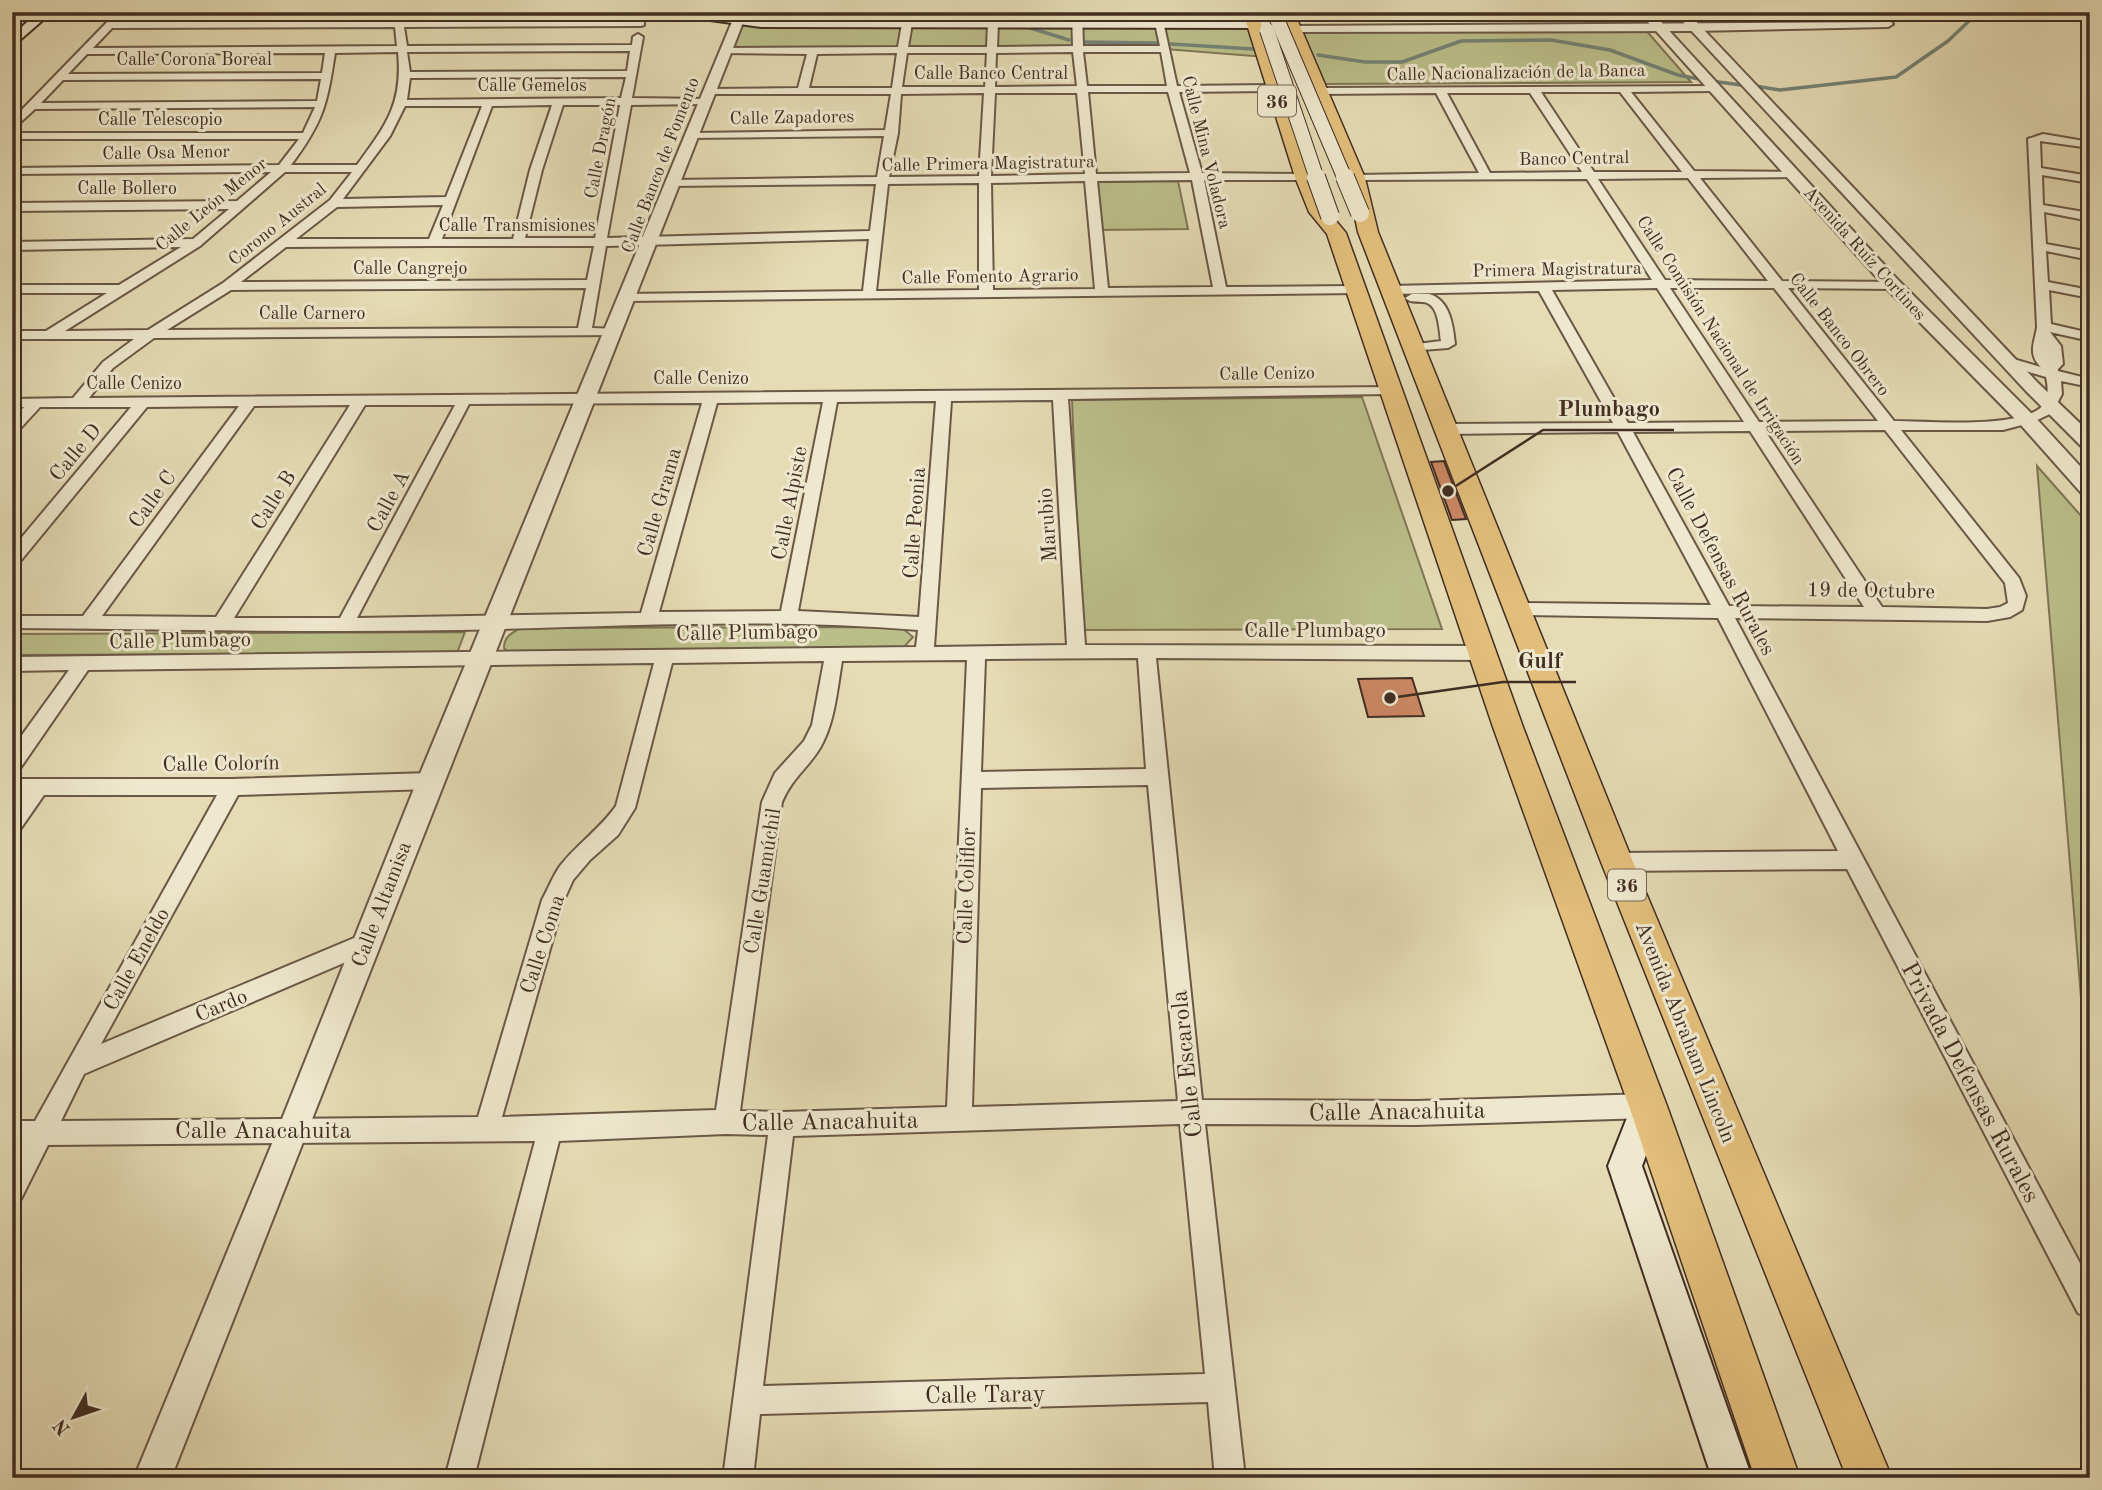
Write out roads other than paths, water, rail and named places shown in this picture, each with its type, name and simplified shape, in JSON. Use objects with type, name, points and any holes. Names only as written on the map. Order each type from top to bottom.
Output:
[{"type":"main road","points":[[12,43],[46,12]]},
{"type":"main road","points":[[681,12],[739,16],[1160,17],[1289,22]]},
{"type":"main road","points":[[722,12],[739,16]]},
{"type":"main road","points":[[1255,21],[1274,33],[1289,22]]},
{"type":"main road","name":"36","points":[[1255,21],[1273,88],[1304,177],[1318,212],[1333,224]]},
{"type":"main road","name":"36","points":[[1255,21],[1280,75],[1354,290],[1648,1106],[1778,1478]]},
{"type":"main road","name":"Avenida Abraham Lincoln","points":[[1289,22],[1356,178],[1368,232]]},
{"type":"main road","name":"Avenida Abraham Lincoln","points":[[1289,22],[1360,213],[1617,862],[1870,1478]]},
{"type":"main road","points":[[1648,1106],[1625,1166],[1732,1478]]},
{"type":"street","points":[[12,127],[122,12]]},
{"type":"street","name":"Avenida Ruíz Cortines","points":[[1644,12],[1658,20],[1671,41],[1893,285],[2027,420],[2090,489]]},
{"type":"street","points":[[1734,12],[1749,27]]},
{"type":"street","points":[[1814,12],[1828,25]]},
{"type":"street","points":[[1859,12],[1863,24]]},
{"type":"street","name":"Calle Banco de Fomento","points":[[613,332],[739,16]]},
{"type":"street","name":"Calle Mina Voladora","points":[[1160,17],[1173,89],[1197,176],[1220,290]]},
{"type":"street","points":[[110,25],[399,18],[642,18]]},
{"type":"street","name":"Corono Austral","points":[[78,402],[108,365],[132,345],[229,286],[334,203],[362,168],[401,103],[405,75],[399,18]]},
{"type":"street","name":"Calle Dragón","points":[[584,332],[642,18]]},
{"type":"street","points":[[869,295],[882,182],[892,133],[908,18]]},
{"type":"street","points":[[986,292],[985,180],[992,18]]},
{"type":"street","points":[[1077,18],[1102,291]]},
{"type":"street","points":[[1658,20],[1678,22],[1686,19],[1749,27],[1888,24]]},
{"type":"street","name":"Avenida Ruíz Cortines","points":[[1686,19],[2090,444]]},
{"type":"street","name":"Calle Nacionalización de la Banca","points":[[1289,22],[1403,25],[1572,24],[1658,20]]},
{"type":"street","points":[[1671,41],[1673,34],[1692,38],[1716,62],[1739,75]]},
{"type":"street","points":[[86,51],[636,48]]},
{"type":"street","name":"Calle León Menor","points":[[49,334],[126,289],[196,243],[283,168],[307,136],[322,104],[331,49]]},
{"type":"street","points":[[725,51],[1165,49]]},
{"type":"street","points":[[803,92],[814,50]]},
{"type":"street","points":[[405,75],[632,74]]},
{"type":"street","name":"Calle Corona Boreal","points":[[61,77],[328,76]]},
{"type":"street","name":"Calle Banco Central","points":[[707,97],[803,92],[1273,88]]},
{"type":"street","name":"Calle Nacionalización de la Banca","points":[[1320,91],[1713,88]]},
{"type":"street","name":"Calle Banco Obrero","points":[[1623,89],[2013,582],[2017,596],[2016,606]]},
{"type":"street","points":[[1440,90],[1486,176]]},
{"type":"street","name":"Calle Comisión Nacional de Irrigación","points":[[1534,90],[1876,612]]},
{"type":"street","name":"Calle Gemelos","points":[[401,103],[627,103],[707,97]]},
{"type":"street","points":[[434,243],[488,103]]},
{"type":"street","points":[[518,242],[536,170],[558,103]]},
{"type":"street","points":[[31,106],[322,104]]},
{"type":"street","name":"Calle Zapadores","points":[[693,136],[892,133]]},
{"type":"street","name":"Calle Telescopio","points":[[12,136],[307,136]]},
{"type":"street","points":[[1447,429],[2003,425],[2045,413],[2055,399],[2051,371],[2056,364],[2054,346],[2044,331],[2034,139],[2037,137],[2090,145]]},
{"type":"street","name":"Calle Osa Menor","points":[[12,171],[362,168]]},
{"type":"street","points":[[2034,170],[2090,180]]},
{"type":"street","name":"Banco Central","points":[[1356,178],[1793,174]]},
{"type":"street","name":"Calle Primera Magistratura","points":[[672,184],[1197,176],[1304,177]]},
{"type":"street","points":[[334,203],[450,201]]},
{"type":"street","name":"Calle Bollero","points":[[12,207],[242,205]]},
{"type":"street","points":[[2037,207],[2090,217]]},
{"type":"street","name":"Calle Transmisiones","points":[[283,243],[599,242],[876,234]]},
{"type":"street","points":[[12,246],[196,243]]},
{"type":"street","points":[[2039,246],[2090,256]]},
{"type":"street","name":"Calle Cangrejo","points":[[229,286],[592,284]]},
{"type":"street","points":[[2040,284],[2090,295]]},
{"type":"street","name":"Primera Magistratura","points":[[1392,294],[1543,286],[1893,285]]},
{"type":"street","name":"Calle Defensas Rurales","points":[[1543,286],[1724,613],[1782,728],[1854,860]]},
{"type":"street","points":[[12,289],[126,289]]},
{"type":"street","name":"Calle Fomento Agrario","points":[[628,297],[1354,290]]},
{"type":"street","points":[[2044,331],[2090,337]]},
{"type":"street","name":"Calle Carnero","points":[[12,335],[613,332]]},
{"type":"street","name":"Calle Altamisa","points":[[152,1478],[294,1129],[430,781],[613,332]]},
{"type":"street","points":[[2010,362],[2090,383]]},
{"type":"street","name":"Calle Cenizo","points":[[12,403],[1060,396],[1390,390]]},
{"type":"street","name":"Marubio","points":[[1060,396],[1076,651]]},
{"type":"street","name":"Calle Grama","points":[[648,620],[711,397]]},
{"type":"street","name":"Calle Alpiste","points":[[788,618],[831,397]]},
{"type":"street","name":"Calle Peonia","points":[[925,653],[944,397]]},
{"type":"street","name":"Calle A","points":[[346,623],[465,399]]},
{"type":"street","name":"Calle B","points":[[223,621],[360,401]]},
{"type":"street","name":"Calle C","points":[[88,622],[249,402]]},
{"type":"street","points":[[12,429],[36,403]]},
{"type":"street","name":"Calle D","points":[[12,560],[142,403]]},
{"type":"street","name":"19 de Octubre","points":[[1517,609],[1987,615],[2004,613],[2016,606]]},
{"type":"street","name":"Calle Plumbago","points":[[12,622],[495,623],[788,618],[927,624]]},
{"type":"street","name":"Calle Plumbago","points":[[12,664],[1076,651],[1483,653]]},
{"type":"street","name":"Calle Escarola","points":[[1146,651],[1190,1112],[1230,1478]]},
{"type":"street","name":"Calle Coliflor","points":[[959,1119],[976,653]]},
{"type":"street","name":"Calle Guamúchil","points":[[726,1122],[772,802],[782,779],[812,745],[821,725],[834,654]]},
{"type":"street","name":"Calle Coma","points":[[487,1129],[553,900],[566,874],[583,854],[611,829],[625,808],[665,656]]},
{"type":"street","points":[[12,765],[82,665]]},
{"type":"street","points":[[971,780],[1158,777]]},
{"type":"street","name":"Calle Colorín","points":[[12,787],[232,787],[430,781]]},
{"type":"street","name":"Calle Eneldo","points":[[12,1190],[76,1066],[232,787]]},
{"type":"street","points":[[12,825],[38,788]]},
{"type":"street","points":[[1617,862],[1854,860]]},
{"type":"street","name":"Privada Defensas Rurales","points":[[1854,860],[2087,1304]]},
{"type":"street","name":"Cardo","points":[[76,1066],[366,943]]},
{"type":"street","name":"Calle Anacahuita","points":[[12,1133],[550,1129],[726,1122],[782,1124],[1190,1112],[1416,1113],[1648,1106]]},
{"type":"street","points":[[738,1478],[782,1124]]},
{"type":"street","points":[[460,1478],[550,1129]]},
{"type":"street","name":"Calle Taray","points":[[749,1400],[1221,1388]]},
{"type":"waterway","points":[[1755,86],[1780,90],[1896,77],[1948,41],[1969,21],[1988,12]]},
{"type":"waterway","points":[[1024,26],[1069,40]]},
{"type":"waterway","points":[[1318,55],[1365,62],[1402,62],[1461,41],[1551,40],[1610,50],[1678,75],[1699,79]]},
{"type":"waterway","points":[[1083,42],[1156,43]]},
{"type":"waterway","points":[[1171,44],[1253,49]]},
{"type":"waterway","points":[[1711,81],[1741,85]]},
{"type":"place","name":"Plumbago","points":[[1448,491]]},
{"type":"place","name":"Gulf","points":[[1390,698]]}]
